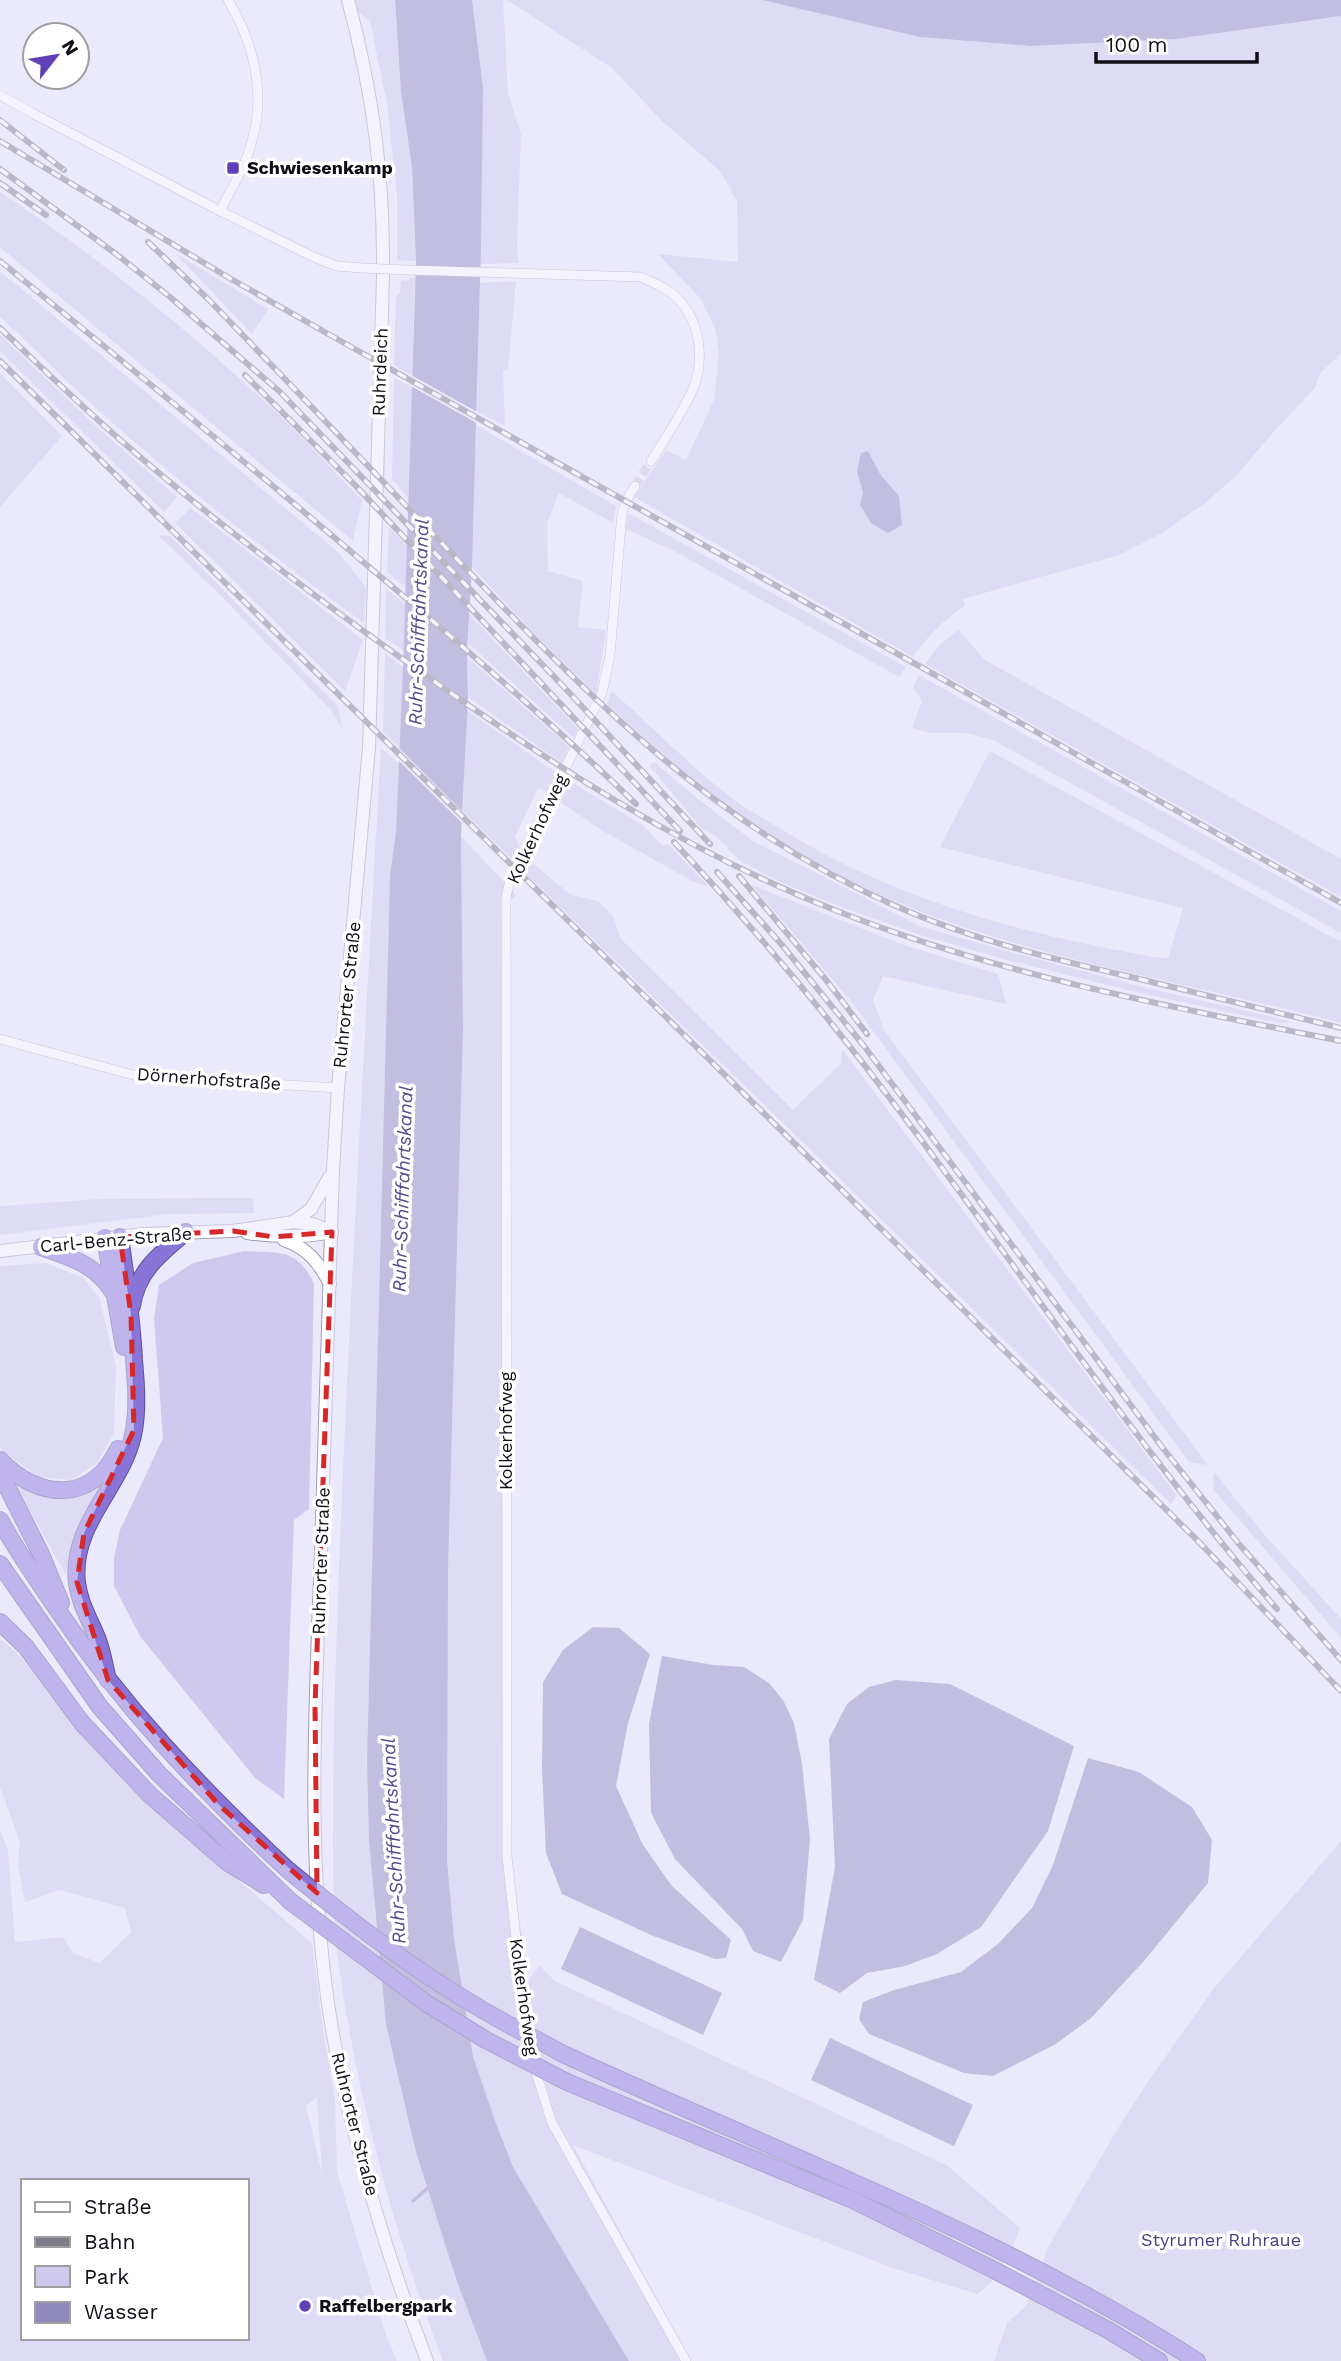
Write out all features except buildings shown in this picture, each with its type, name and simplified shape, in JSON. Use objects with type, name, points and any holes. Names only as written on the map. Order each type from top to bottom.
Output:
[{"type":"highway","points":[[131,1315],[139,1281],[150,1263],[186,1232]]},
{"type":"highway","points":[[0,1460],[27,1483],[53,1490],[80,1486],[100,1474],[108,1465],[122,1437],[126,1404],[126,1358],[116,1297],[113,1238]]},
{"type":"highway","points":[[108,1680],[99,1642],[83,1608],[77,1583],[77,1556],[84,1533],[129,1449],[134,1430],[136,1387],[131,1315],[113,1238]]},
{"type":"highway","points":[[41,1247],[92,1268],[116,1297]]},
{"type":"highway","points":[[0,1473],[40,1552],[76,1638]]},
{"type":"highway","points":[[0,1520],[76,1638],[108,1680],[200,1785],[288,1870],[382,1944],[476,2006],[561,2053],[673,2105],[931,2216],[1004,2251],[1096,2300],[1196,2361]]},
{"type":"highway","points":[[0,1564],[100,1707],[159,1774],[290,1901]]},
{"type":"highway","points":[[0,1622],[26,1647],[82,1723],[150,1795],[227,1863],[290,1901],[426,2003],[486,2040],[566,2082],[853,2200],[995,2270],[1108,2330],[1159,2361]]},
{"type":"main road","name":"Ruhrdeich","points":[[348,0],[372,100],[384,217],[369,748]]},
{"type":"main road","name":"Ruhrorter Straße","points":[[369,748],[333,1169],[315,1706],[318,1909],[332,2028],[358,2152],[390,2260],[427,2361]]},
{"type":"main road","points":[[293,1222],[311,1209],[333,1169]]},
{"type":"main road","name":"Carl-Benz-Straße","points":[[0,1251],[113,1238],[233,1231],[293,1222],[313,1224],[332,1232]]},
{"type":"main road","name":"Carl-Benz-Straße","points":[[233,1231],[274,1237],[308,1237],[332,1232]]},
{"type":"main road","points":[[274,1237],[297,1244],[307,1252],[320,1265],[330,1284]]},
{"type":"street","points":[[220,211],[252,143],[258,107],[257,72],[248,37],[228,0]]},
{"type":"street","points":[[0,94],[220,211],[337,266],[641,277],[659,285],[678,298],[689,314],[697,334],[700,359],[692,391],[651,461]]},
{"type":"street","name":"Kolkerhofweg","points":[[635,486],[622,513],[611,655],[602,693],[510,881],[506,897],[507,1856],[528,2047],[552,2123],[687,2361]]},
{"type":"street","name":"Dörnerhofstraße","points":[[0,1040],[136,1076],[338,1088]]},
{"type":"highlighted area","points":[[233,1231],[274,1237],[332,1232],[315,1706],[317,1893],[219,1805],[108,1680],[77,1582],[84,1533],[134,1430],[131,1315],[120,1237]]},
{"type":"green space","points":[[355,0],[395,0],[401,92],[412,167],[416,261],[397,260],[397,195],[387,103],[370,21],[358,12]]},
{"type":"green space","points":[[472,0],[503,0],[508,93],[521,134],[518,263],[480,264],[483,88]]},
{"type":"green space","points":[[507,0],[762,0],[920,37],[1030,46],[1176,39],[1341,16],[1341,354],[1320,373],[1315,388],[1234,478],[1204,504],[1162,533],[1119,555],[963,599],[965,606],[936,629],[913,657],[634,497],[666,450],[686,460],[714,400],[719,352],[715,328],[700,298],[658,254],[738,262],[737,201],[720,171],[661,120],[612,68]]},
{"type":"green space","points":[[0,192],[74,243],[144,297],[290,425],[362,500],[353,541],[0,247]]},
{"type":"green space","points":[[176,254],[268,309],[252,334]]},
{"type":"green space","points":[[0,271],[338,552],[366,587],[364,623],[179,480],[108,419],[0,317]]},
{"type":"green space","points":[[410,277],[415,278],[412,376],[394,365],[396,296],[400,293],[401,280],[408,281]]},
{"type":"green space","points":[[516,281],[508,369],[503,371],[505,426],[477,411],[480,283]]},
{"type":"green space","points":[[0,335],[99,429],[177,497],[164,512],[0,351]]},
{"type":"green space","points":[[0,373],[62,436],[0,507]]},
{"type":"green space","points":[[394,378],[412,387],[408,498],[392,479]]},
{"type":"green space","points":[[476,425],[616,506],[613,523],[559,493],[547,523],[548,571],[583,581],[578,627],[606,630],[596,694],[538,638],[472,567]]},
{"type":"green space","points":[[191,508],[363,640],[345,691],[175,523]]},
{"type":"green space","points":[[628,513],[906,667],[899,677],[676,552],[626,529]]},
{"type":"green space","points":[[389,527],[407,546],[406,588],[387,572]]},
{"type":"green space","points":[[158,535],[170,536],[338,706],[342,728],[331,710]]},
{"type":"green space","points":[[386,589],[405,604],[404,651],[385,638]]},
{"type":"green space","points":[[469,614],[578,729],[574,738],[468,643]]},
{"type":"green space","points":[[959,630],[985,660],[1341,859],[1341,897],[925,664],[940,644]]},
{"type":"green space","points":[[385,653],[403,667],[400,748],[383,731]]},
{"type":"green space","points":[[468,658],[569,747],[562,763],[468,697]]},
{"type":"green space","points":[[919,675],[1341,911],[1341,933],[993,740],[966,733],[930,733],[912,728],[922,701],[913,687]]},
{"type":"green space","points":[[612,691],[723,791],[826,855],[872,877],[968,913],[1067,940],[1168,959],[1183,908],[940,847],[990,751],[1341,942],[1341,1023],[1081,961],[953,923],[891,899],[794,850],[706,791],[607,704]]},
{"type":"green space","points":[[466,710],[557,773],[547,792],[538,788],[515,837],[520,847],[513,860],[463,812]]},
{"type":"green space","points":[[381,748],[399,764],[396,832],[390,875],[367,1760],[369,1841],[386,2025],[416,2152],[456,2279],[487,2361],[443,2361],[409,2266],[381,2170],[358,2073],[340,1974],[336,1934],[333,1777],[340,1541]]},
{"type":"green space","points":[[654,762],[753,841],[920,926],[1139,986],[1293,1022],[1280,1023],[1140,993],[1007,960],[917,934],[839,906],[785,884],[740,861],[717,837],[700,827],[650,766]]},
{"type":"green space","points":[[569,781],[643,825],[662,845],[668,844],[709,887],[694,882],[603,831],[559,801]]},
{"type":"green space","points":[[461,836],[516,895],[509,903],[511,1857],[528,1981],[539,1965],[555,1981],[948,2166],[1020,2228],[998,2274],[977,2294],[893,2268],[573,2145],[691,2361],[629,2361],[513,2167],[494,2118],[473,2056],[454,1939],[447,1860],[448,1573],[463,1030]]},
{"type":"green space","points":[[529,860],[571,895],[598,901],[613,916],[621,939],[793,1110],[841,1063],[842,1049],[1177,1496],[1171,1504],[524,872]]},
{"type":"green space","points":[[752,885],[901,944],[998,974],[1006,1004],[883,976],[873,1000],[884,1030],[1208,1465],[1189,1462],[851,1001]]},
{"type":"green space","points":[[253,1198],[254,1213],[169,1214],[0,1235],[0,1206],[101,1199]]},
{"type":"green space","points":[[244,1251],[277,1253],[294,1258],[308,1272],[314,1284],[309,1509],[294,1520],[284,1799],[255,1778],[140,1636],[114,1586],[114,1558],[120,1530],[163,1438],[154,1319],[159,1285],[193,1263]]},
{"type":"green space","points":[[46,1263],[83,1278],[99,1297],[116,1366],[114,1433],[97,1463],[71,1480],[39,1477],[3,1452],[0,1446],[0,1266]]},
{"type":"green space","points":[[112,1470],[72,1551],[66,1575],[13,1481],[38,1494],[62,1496]]},
{"type":"green space","points":[[1214,1472],[1262,1532],[1341,1619],[1341,1638],[1213,1489]]},
{"type":"green space","points":[[0,1639],[16,1652],[138,1795],[312,1943],[335,2099],[337,2172],[385,2332],[397,2361],[0,2361],[0,1830],[8,1850],[15,1942],[63,1937],[73,1953],[100,1963],[131,1932],[125,1908],[59,1890],[25,1902],[18,1864],[20,1842],[0,1787]],"holes":[[[317,2097],[322,2173],[306,2106]]]},
{"type":"green space","name":"Styrumer Ruhraue","points":[[1341,1841],[1341,2361],[994,2361],[1007,2323],[1026,2306],[1048,2247],[1147,2083],[1215,1987]]},
{"type":"water","name":"Ruhr-Schifffahrtskanal","points":[[395,0],[472,0],[483,88],[472,567],[461,836],[463,1030],[448,1573],[447,1860],[454,1938],[473,2056],[513,2167],[629,2361],[487,2361],[456,2279],[416,2152],[386,2025],[369,1841],[367,1760],[390,875],[396,832],[403,667],[416,261],[412,167],[401,92]]},
{"type":"water","points":[[762,0],[1341,0],[1341,16],[1176,39],[1030,46],[920,37]]},
{"type":"water","points":[[868,451],[880,474],[899,496],[902,525],[888,533],[871,523],[860,505],[863,493],[857,471],[861,453]]},
{"type":"water","points":[[593,1627],[619,1628],[650,1654],[628,1723],[616,1786],[643,1845],[672,1886],[731,1940],[726,1958],[715,1959],[651,1935],[562,1894],[546,1853],[542,1769],[543,1682],[563,1650]]},
{"type":"water","points":[[662,1656],[713,1665],[744,1667],[769,1683],[783,1700],[794,1723],[802,1764],[810,1839],[803,1920],[781,1962],[753,1951],[742,1929],[675,1859],[651,1813],[649,1724]]},
{"type":"water","points":[[896,1680],[950,1684],[1074,1746],[1048,1831],[981,1927],[937,1954],[905,1966],[867,1973],[840,1993],[814,1980],[835,1867],[829,1739],[847,1704],[869,1687]]},
{"type":"water","points":[[1088,1758],[1139,1772],[1192,1807],[1212,1840],[1208,1883],[1144,1961],[1091,2018],[1056,2044],[993,2076],[964,2073],[869,2034],[859,2019],[863,2002],[894,1990],[961,1972],[998,1944],[1032,1908],[1053,1865]]},
{"type":"water","points":[[580,1927],[722,1993],[703,2035],[561,1969]]},
{"type":"water","points":[[830,2038],[973,2105],[954,2146],[811,2080]]},
{"type":"pier","points":[[409,374],[481,414],[480,425],[409,385]]},
{"type":"pier","points":[[396,745],[466,815],[465,826],[396,758]]},
{"type":"waterway","points":[[413,2201],[430,2186]]},
{"type":"tunnel","points":[[635,486],[651,461]]},
{"type":"railway","points":[[0,120],[64,170]]},
{"type":"railway","points":[[0,141],[231,279],[1341,903]]},
{"type":"railway","points":[[0,169],[116,254],[279,391],[563,686],[710,844]]},
{"type":"railway","points":[[0,183],[46,215]]},
{"type":"railway","points":[[148,242],[209,300],[504,608],[606,708],[658,755],[771,839],[832,875],[898,907],[984,939],[1043,956],[1341,1028]]},
{"type":"railway","points":[[0,261],[442,628],[636,804]]},
{"type":"railway","points":[[0,328],[93,416],[233,533],[307,590],[520,740],[674,834],[781,888],[898,934],[960,954],[1086,987],[1341,1041]]},
{"type":"railway","points":[[0,361],[1198,1541],[1341,1691]]},
{"type":"railway","points":[[245,375],[355,485],[680,831]]},
{"type":"railway","points":[[674,842],[762,940],[847,1043],[1131,1427],[1277,1609]]},
{"type":"railway","points":[[717,872],[782,945],[864,1046],[1162,1447],[1239,1544],[1341,1660]]},
{"type":"railway","points":[[739,876],[827,981],[867,1034]]},
{"type":"place","name":"Schwiesenkamp","points":[[233,168]]},
{"type":"place","name":"Raffelbergpark","points":[[305,2306]]}]
